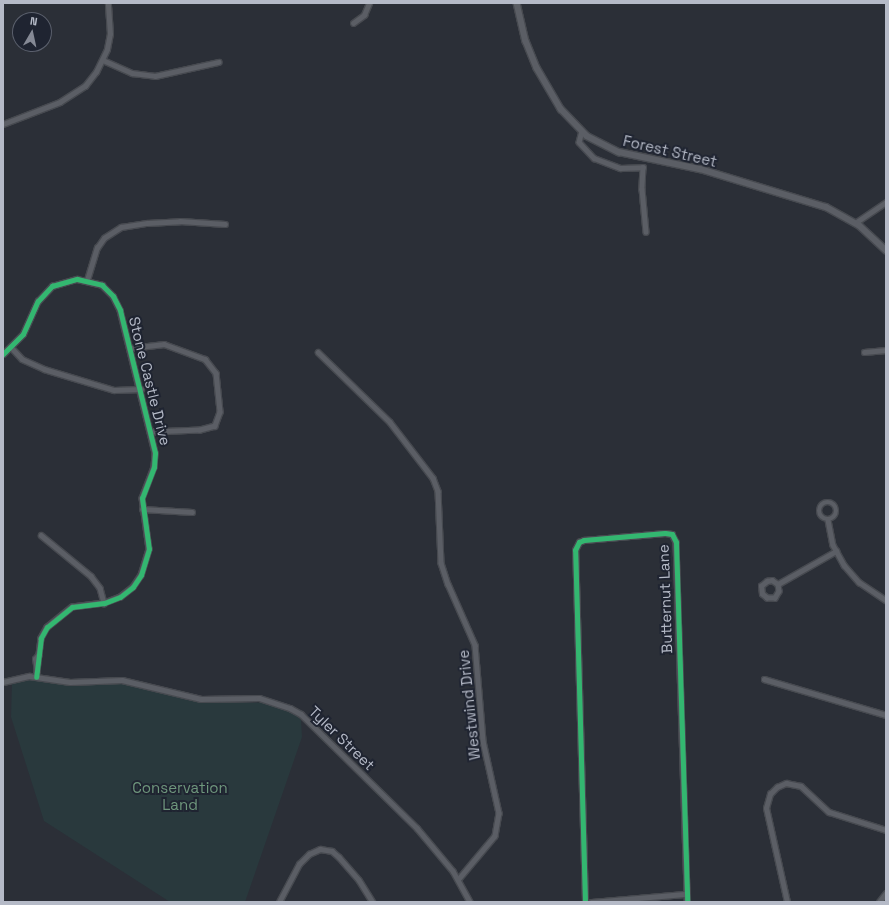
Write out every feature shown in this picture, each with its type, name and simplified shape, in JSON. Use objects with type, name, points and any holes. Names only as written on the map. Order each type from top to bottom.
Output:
[{"type":"street","points":[[3,124],[60,102],[78,92],[91,80],[103,60],[110,34],[108,3]]},
{"type":"street","points":[[353,22],[364,15],[369,3]]},
{"type":"street","name":"Forest Street","points":[[517,3],[526,42],[536,68],[561,109],[582,131],[608,148],[644,158],[690,166],[764,187],[826,207],[855,223],[886,250]]},
{"type":"street","points":[[103,60],[132,73],[155,76],[218,62]]},
{"type":"street","points":[[582,131],[579,142],[594,158],[620,168],[643,167]]},
{"type":"street","points":[[644,158],[642,189],[646,232]]},
{"type":"street","points":[[855,223],[886,202]]},
{"type":"street","points":[[87,280],[97,248],[104,238],[121,227],[147,222],[225,224]]},
{"type":"street","name":"Stone Castle Drive","points":[[3,354],[23,334],[38,301],[48,290],[67,280],[87,280],[102,286],[116,300],[152,432],[155,463],[142,494],[142,508],[148,541],[144,570],[126,593],[104,603],[77,605],[63,612],[43,632],[39,654],[36,659],[36,677]]},
{"type":"street","points":[[130,348],[164,344],[205,359],[216,373],[220,412],[215,426],[200,430],[152,432]]},
{"type":"street","points":[[11,347],[22,359],[44,370],[114,390],[141,389]]},
{"type":"street","points":[[864,352],[886,350]]},
{"type":"street","name":"Westwind Drive","points":[[318,352],[390,422],[433,478],[438,491],[441,563],[448,584],[476,645],[483,741],[499,813],[494,836],[459,879]]},
{"type":"street","points":[[828,520],[834,518],[837,510],[829,501],[821,504],[819,510],[820,516],[828,520],[836,551],[854,578],[886,600]]},
{"type":"street","points":[[142,508],[192,512]]},
{"type":"street","name":"Butternut Lane","points":[[585,902],[575,550],[579,542],[584,540],[665,533],[672,534],[676,542],[685,894],[687,902]]},
{"type":"street","points":[[41,535],[91,576],[100,588],[104,603]]},
{"type":"street","points":[[778,584],[836,551]]},
{"type":"street","points":[[772,580],[778,584],[779,592],[777,596],[770,599],[763,596],[761,588],[764,582],[772,580]]},
{"type":"street","name":"Tyler Street","points":[[3,682],[19,677],[36,677],[70,682],[122,680],[201,699],[260,698],[290,708],[305,718],[417,828],[459,879],[470,902]]},
{"type":"street","points":[[764,679],[886,715]]},
{"type":"street","points":[[787,902],[766,808],[770,794],[777,787],[786,783],[800,786],[829,812],[886,830]]},
{"type":"street","points":[[279,902],[299,864],[309,854],[320,849],[332,851],[339,857],[359,880],[373,902]]},
{"type":"street","points":[[879,902],[886,892]]},
{"type":"street","points":[[591,902],[685,894]]},
{"type":"green space","name":"Conservation Land","points":[[28,679],[63,684],[116,683],[143,686],[191,701],[269,703],[294,713],[301,720],[302,737],[245,902],[170,902],[44,821],[11,717],[12,682]]},
{"type":"cycle path","points":[[3,354],[23,334],[38,301],[52,286],[77,279],[102,285],[113,296],[120,310],[155,453],[154,467],[142,498],[149,549],[141,575],[133,587],[120,597],[104,603],[72,607],[47,627],[41,638],[36,677]]},
{"type":"cycle path","points":[[585,902],[575,550],[579,542],[584,540],[665,533],[672,534],[676,542],[687,902]]}]
